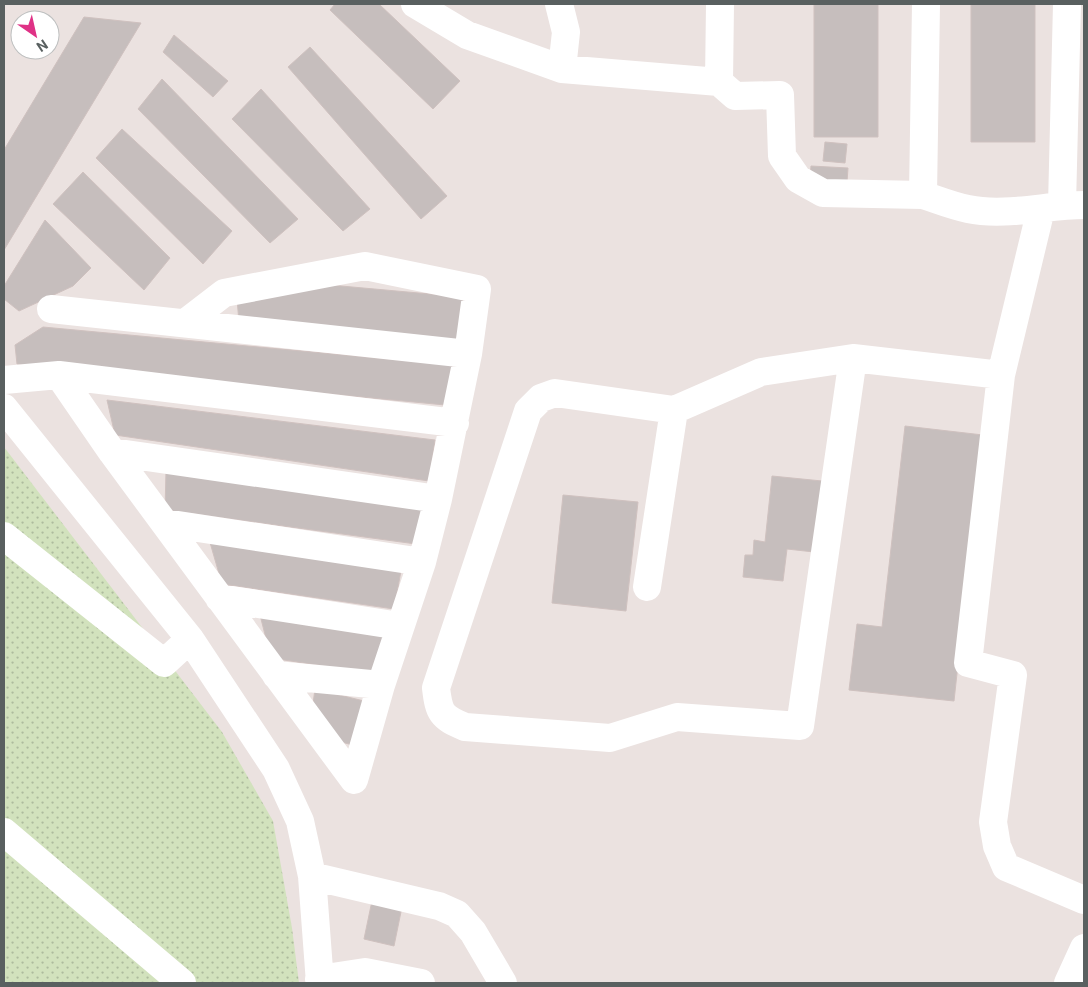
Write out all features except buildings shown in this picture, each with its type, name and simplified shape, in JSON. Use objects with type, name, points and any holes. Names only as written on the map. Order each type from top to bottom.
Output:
[{"type":"street","points":[[416,4],[467,35],[562,69],[718,82],[735,96],[780,95],[782,156],[798,179],[823,193],[924,195],[969,210],[1028,211],[1062,206]]},
{"type":"street","points":[[559,4],[566,32],[562,69]]},
{"type":"street","points":[[718,82],[720,4]]},
{"type":"street","points":[[924,195],[926,4]]},
{"type":"street","points":[[1067,4],[1062,206],[1002,375],[968,662],[1013,675],[994,822],[997,846],[1006,867],[1084,900]]},
{"type":"street","points":[[59,375],[112,452],[354,780],[381,686],[422,562],[438,499],[468,354],[476,289],[365,266],[224,293],[185,323]]},
{"type":"street","points":[[51,309],[468,354]]},
{"type":"street","points":[[852,358],[800,726],[677,717],[610,738],[465,727],[446,720],[439,708],[436,688],[528,411],[541,398],[555,393],[674,410],[762,372],[852,358],[1002,375]]},
{"type":"street","points":[[4,380],[59,375],[455,423]]},
{"type":"street","points":[[4,408],[190,639],[276,770],[300,822],[312,876],[320,981],[365,972],[421,983]]},
{"type":"street","points":[[647,587],[674,410]]},
{"type":"street","points":[[112,452],[438,499]]},
{"type":"street","points":[[165,523],[422,562]]},
{"type":"street","points":[[4,536],[164,663],[190,639]]},
{"type":"street","points":[[219,598],[400,626]]},
{"type":"street","points":[[276,675],[381,686]]},
{"type":"street","points":[[4,832],[182,983]]},
{"type":"street","points":[[312,876],[439,906],[457,914],[474,932],[503,983]]},
{"type":"street","points":[[1068,983],[1084,948]]},
{"type":"green space","points":[[4,447],[222,732],[273,821],[292,928],[299,983],[4,983]]}]
